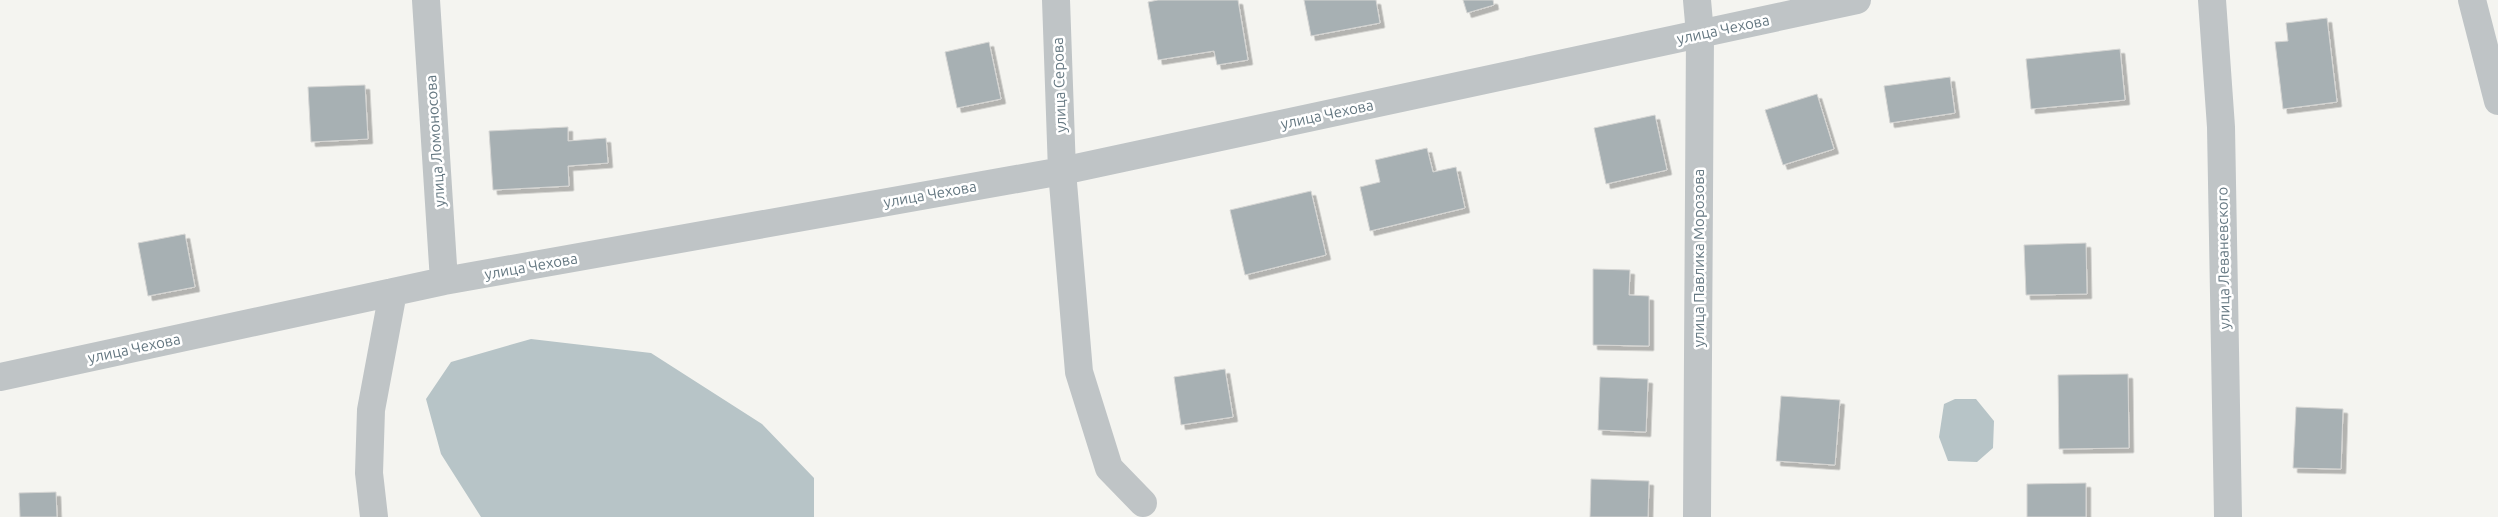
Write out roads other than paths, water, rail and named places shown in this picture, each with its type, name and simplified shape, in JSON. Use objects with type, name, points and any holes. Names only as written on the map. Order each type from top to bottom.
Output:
[{"type":"street","name":"улица Ломоносова","points":[[426,0],[444,281]]},
{"type":"street","name":"улица Серова","points":[[1056,0],[1062,171],[1079,372],[1108,468],[1143,503]]},
{"type":"street","name":"улица Павлика Морозова","points":[[1697,0],[1700,34],[1697,517]]},
{"type":"street","name":"улица Чехова","points":[[0,377],[444,281],[1062,171],[1857,0]]},
{"type":"street","name":"улица Леваневского","points":[[2212,0],[2221,126],[2228,517]]},
{"type":"street","points":[[2472,0],[2498,101]]},
{"type":"street","points":[[374,517],[369,473],[371,410],[393,292]]}]
